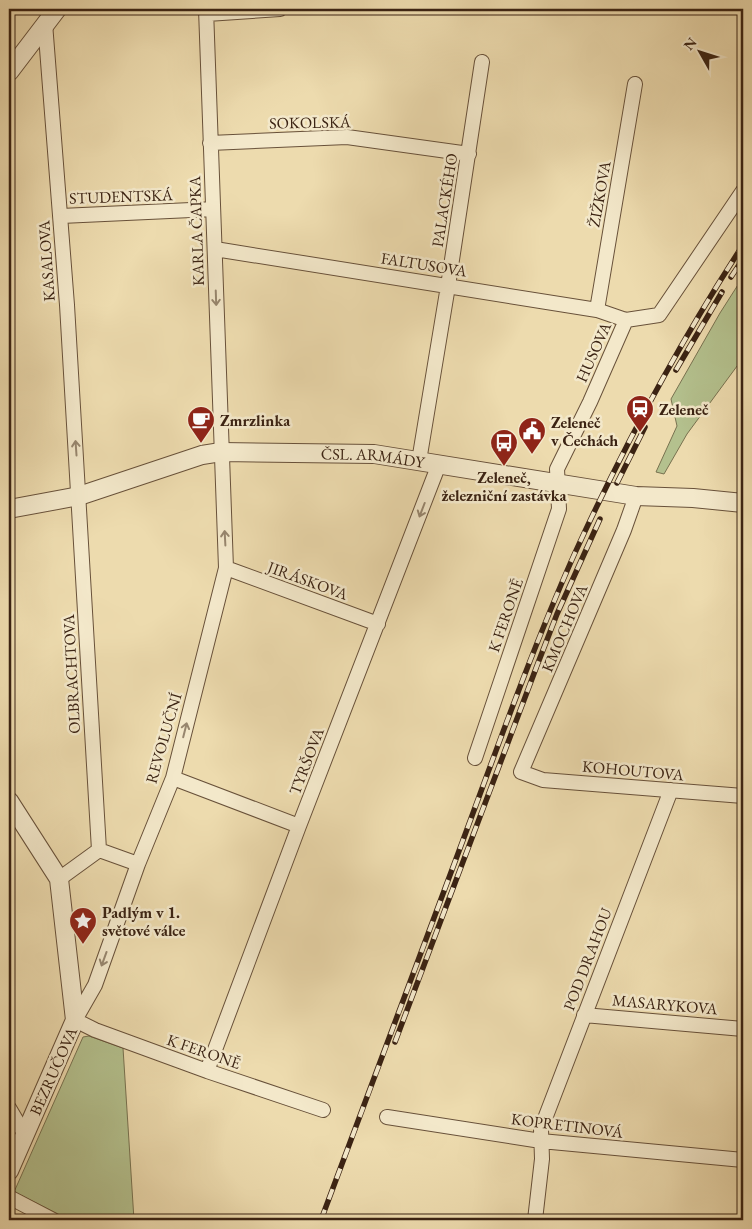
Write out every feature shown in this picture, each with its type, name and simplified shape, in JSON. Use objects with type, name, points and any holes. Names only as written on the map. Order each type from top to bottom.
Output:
[{"type":"street","points":[[9,72],[57,9]]},
{"type":"street","points":[[206,11],[280,9]]},
{"type":"street","name":"KARLA ČAPKA","points":[[206,11],[221,452]]},
{"type":"street","name":"KASALOVA","points":[[45,23],[61,216],[79,496]]},
{"type":"street","name":"PALACKÉHO","points":[[419,461],[469,154],[482,62]]},
{"type":"street","name":"ŽIŽKOVA","points":[[597,310],[635,84]]},
{"type":"street","name":"SOKOLSKÁ","points":[[210,143],[346,137],[469,154]]},
{"type":"street","name":"HUSOVA","points":[[559,482],[557,469],[590,402],[626,320],[659,315],[743,191]]},
{"type":"street","name":"STUDENTSKÁ","points":[[61,216],[213,209]]},
{"type":"street","name":"FALTUSOVA","points":[[215,249],[597,310],[626,320]]},
{"type":"street","name":"ČSL. ARMÁDY","points":[[9,509],[79,496],[202,455],[221,452],[374,454],[559,482],[636,496],[693,498],[743,503]]},
{"type":"street","name":"REVOLUČNÍ","points":[[75,1020],[95,985],[138,864],[172,778],[226,568],[221,452]]},
{"type":"street","name":"TYRŠOVA","points":[[207,1071],[299,826],[439,464]]},
{"type":"street","name":"K FERONĚ","points":[[475,758],[560,510],[559,482]]},
{"type":"street","name":"OLBRACHTOVA","points":[[79,496],[99,850]]},
{"type":"street","name":"KMOCHOVA","points":[[521,772],[624,530],[636,496]]},
{"type":"street","name":"JIRÁSKOVA","points":[[226,568],[378,624]]},
{"type":"street","name":"KOHOUTOVA","points":[[521,772],[543,780],[743,796]]},
{"type":"street","points":[[172,778],[299,826]]},
{"type":"street","name":"POD DRAHOU","points":[[535,1220],[542,1159],[541,1129],[671,790]]},
{"type":"street","name":"BEZRUČOVA","points":[[9,801],[59,879],[75,1020],[9,1171]]},
{"type":"street","points":[[59,879],[99,850],[138,864]]},
{"type":"street","name":"MASARYKOVA","points":[[584,1015],[743,1029]]},
{"type":"street","name":"K FERONĚ","points":[[75,1020],[95,1030],[207,1071],[323,1110]]},
{"type":"street","points":[[9,1108],[25,1135]]},
{"type":"street","name":"KOPRETINOVÁ","points":[[387,1116],[541,1141],[743,1160]]},
{"type":"street","points":[[9,1197],[53,1220]]},
{"type":"green space","points":[[743,277],[743,358],[687,434],[664,474],[656,472],[677,426],[671,399],[720,313]]},
{"type":"green space","points":[[89,1036],[123,1048],[134,1220],[70,1220],[14,1192],[83,1037]]},
{"type":"railway","points":[[321,1220],[513,706],[542,630],[574,555],[612,475],[674,358],[743,245]]},
{"type":"railway","points":[[731,277],[743,259]]},
{"type":"railway","points":[[676,370],[722,292]]},
{"type":"railway","points":[[617,483],[645,427]]},
{"type":"railway","points":[[395,1042],[557,614],[600,519]]},
{"type":"place","name":"Zeleneč","points":[[640,433]]},
{"type":"place","name":"Zmrzlinka","points":[[201,444]]},
{"type":"place","name":"Zeleneč v Čechách","points":[[532,455]]},
{"type":"place","name":"Zeleneč, železniční zastávka","points":[[504,467]]},
{"type":"place","name":"Padlým v 1. světové válce","points":[[83,945]]}]
